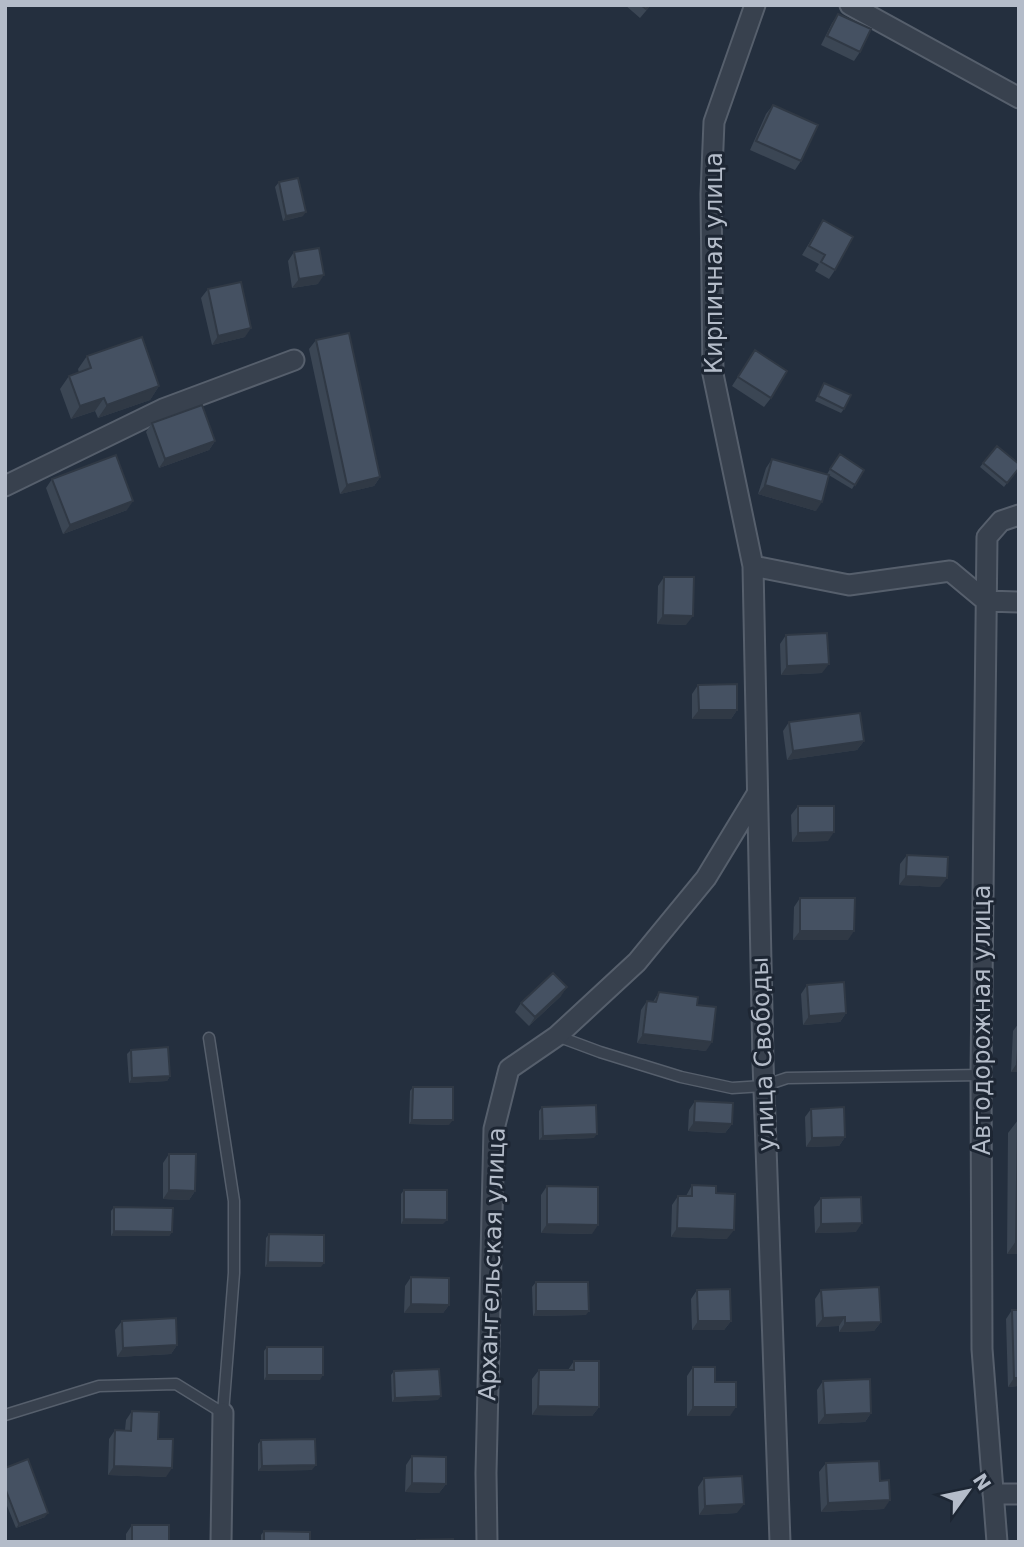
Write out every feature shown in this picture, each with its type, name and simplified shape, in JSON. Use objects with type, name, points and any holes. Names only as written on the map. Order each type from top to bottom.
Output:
[{"type":"street","name":"Кирпичная улица","points":[[753,566],[713,374],[711,194],[714,122],[755,5]]},
{"type":"street","points":[[850,5],[1019,98]]},
{"type":"street","points":[[5,486],[163,409],[294,360]]},
{"type":"street","name":"Автодорожная улица","points":[[997,1542],[982,1349],[981,1075],[986,601],[988,537],[1001,520],[1019,515]]},
{"type":"street","points":[[753,566],[849,585],[950,571],[986,601],[1019,603]]},
{"type":"street","name":"улица Свободы","points":[[753,566],[763,1086],[780,1542]]},
{"type":"street","name":"Архангельская улица","points":[[487,1542],[486,1459],[494,1129],[509,1069],[558,1037],[637,962],[706,877],[757,793]]},
{"type":"street","points":[[221,1542],[223,1413]]},
{"type":"street","points":[[993,1494],[1019,1494]]},
{"type":"lane","points":[[558,1037],[681,1077],[732,1088],[763,1086],[787,1077],[981,1075]]},
{"type":"lane","points":[[5,1415],[99,1386],[176,1384],[223,1413],[234,1273],[234,1201],[209,1038]]},
{"type":"building","points":[[838,14],[871,29],[860,52],[827,36]]},
{"type":"building","points":[[773,105],[818,125],[801,161],[756,141]]},
{"type":"building","points":[[298,178],[306,212],[286,216],[279,182]]},
{"type":"building","points":[[823,220],[853,237],[835,270],[821,262],[825,255],[809,246]]},
{"type":"building","points":[[319,248],[324,275],[299,279],[294,252]]},
{"type":"building","points":[[241,282],[251,328],[218,336],[208,289]]},
{"type":"building","points":[[349,333],[380,477],[347,485],[316,340]]},
{"type":"building","points":[[142,337],[159,386],[107,405],[104,398],[80,406],[69,376],[91,368],[87,356]]},
{"type":"building","points":[[755,350],[787,371],[771,398],[738,377]]},
{"type":"building","points":[[824,383],[851,395],[844,409],[818,396]]},
{"type":"building","points":[[202,405],[215,441],[165,459],[152,423]]},
{"type":"building","points":[[997,446],[1019,464],[1019,468],[1007,483],[983,463]]},
{"type":"building","points":[[840,454],[864,470],[855,485],[830,469]]},
{"type":"building","points":[[116,455],[133,501],[70,525],[52,479]]},
{"type":"building","points":[[772,459],[829,475],[822,502],[765,485]]},
{"type":"building","points":[[664,577],[694,577],[693,616],[663,615]]},
{"type":"building","points":[[827,633],[829,664],[787,666],[786,635]]},
{"type":"building","points":[[737,684],[737,710],[699,710],[698,685]]},
{"type":"building","points":[[860,713],[864,741],[793,751],[789,722]]},
{"type":"building","points":[[798,806],[834,806],[834,832],[798,833]]},
{"type":"building","points":[[907,855],[948,857],[947,878],[906,876]]},
{"type":"building","points":[[800,898],[855,898],[854,931],[800,931]]},
{"type":"building","points":[[553,973],[567,987],[535,1017],[521,1003]]},
{"type":"building","points":[[844,982],[846,1013],[809,1016],[807,985]]},
{"type":"building","points":[[659,992],[698,997],[697,1005],[716,1007],[712,1042],[643,1034],[647,1001],[656,1002]]},
{"type":"building","points":[[168,1047],[170,1076],[132,1078],[131,1050]]},
{"type":"building","points":[[413,1087],[453,1087],[453,1120],[412,1120]]},
{"type":"building","points":[[695,1101],[733,1103],[732,1124],[694,1122]]},
{"type":"building","points":[[596,1105],[597,1134],[543,1136],[542,1107]]},
{"type":"building","points":[[844,1107],[845,1137],[812,1138],[811,1109]]},
{"type":"building","points":[[1018,1120],[1019,1241],[1016,1241]]},
{"type":"building","points":[[169,1154],[196,1154],[195,1191],[169,1190]]},
{"type":"building","points":[[692,1185],[716,1186],[716,1193],[735,1194],[734,1230],[677,1228],[678,1196],[692,1196]]},
{"type":"building","points":[[547,1186],[598,1187],[598,1225],[547,1224]]},
{"type":"building","points":[[404,1190],[447,1190],[447,1220],[404,1219]]},
{"type":"building","points":[[861,1197],[862,1223],[821,1224],[821,1198]]},
{"type":"building","points":[[114,1207],[173,1208],[172,1232],[114,1231]]},
{"type":"building","points":[[269,1234],[324,1235],[324,1263],[268,1262]]},
{"type":"building","points":[[411,1277],[449,1278],[449,1305],[411,1304]]},
{"type":"building","points":[[536,1282],[588,1282],[589,1311],[536,1311]]},
{"type":"building","points":[[879,1287],[881,1322],[845,1323],[845,1317],[823,1318],[821,1290]]},
{"type":"building","points":[[730,1289],[731,1321],[698,1321],[697,1290]]},
{"type":"building","points":[[1012,1310],[1019,1310],[1019,1378],[1014,1378]]},
{"type":"building","points":[[176,1318],[177,1345],[123,1348],[122,1321]]},
{"type":"building","points":[[267,1347],[323,1347],[323,1375],[267,1375]]},
{"type":"building","points":[[574,1361],[599,1361],[599,1407],[538,1406],[539,1370],[574,1370]]},
{"type":"building","points":[[693,1367],[715,1367],[715,1382],[736,1382],[736,1407],[693,1407]]},
{"type":"building","points":[[439,1369],[441,1396],[395,1398],[394,1371]]},
{"type":"building","points":[[870,1379],[871,1413],[825,1415],[823,1381]]},
{"type":"building","points":[[132,1411],[159,1412],[158,1439],[173,1439],[172,1468],[114,1466],[115,1430],[131,1431]]},
{"type":"building","points":[[315,1439],[316,1465],[262,1466],[261,1440]]},
{"type":"building","points":[[412,1456],[446,1457],[446,1484],[412,1483]]},
{"type":"building","points":[[28,1459],[48,1513],[19,1524],[5,1488],[5,1468]]},
{"type":"building","points":[[879,1461],[880,1481],[889,1480],[890,1500],[828,1503],[826,1463]]},
{"type":"building","points":[[742,1476],[744,1504],[705,1506],[704,1478]]},
{"type":"building","points":[[132,1525],[169,1525],[169,1542],[132,1542]]},
{"type":"building","points":[[264,1531],[310,1532],[310,1542],[264,1542]]},
{"type":"building","points":[[453,1539],[453,1542],[417,1542],[417,1540]]}]
